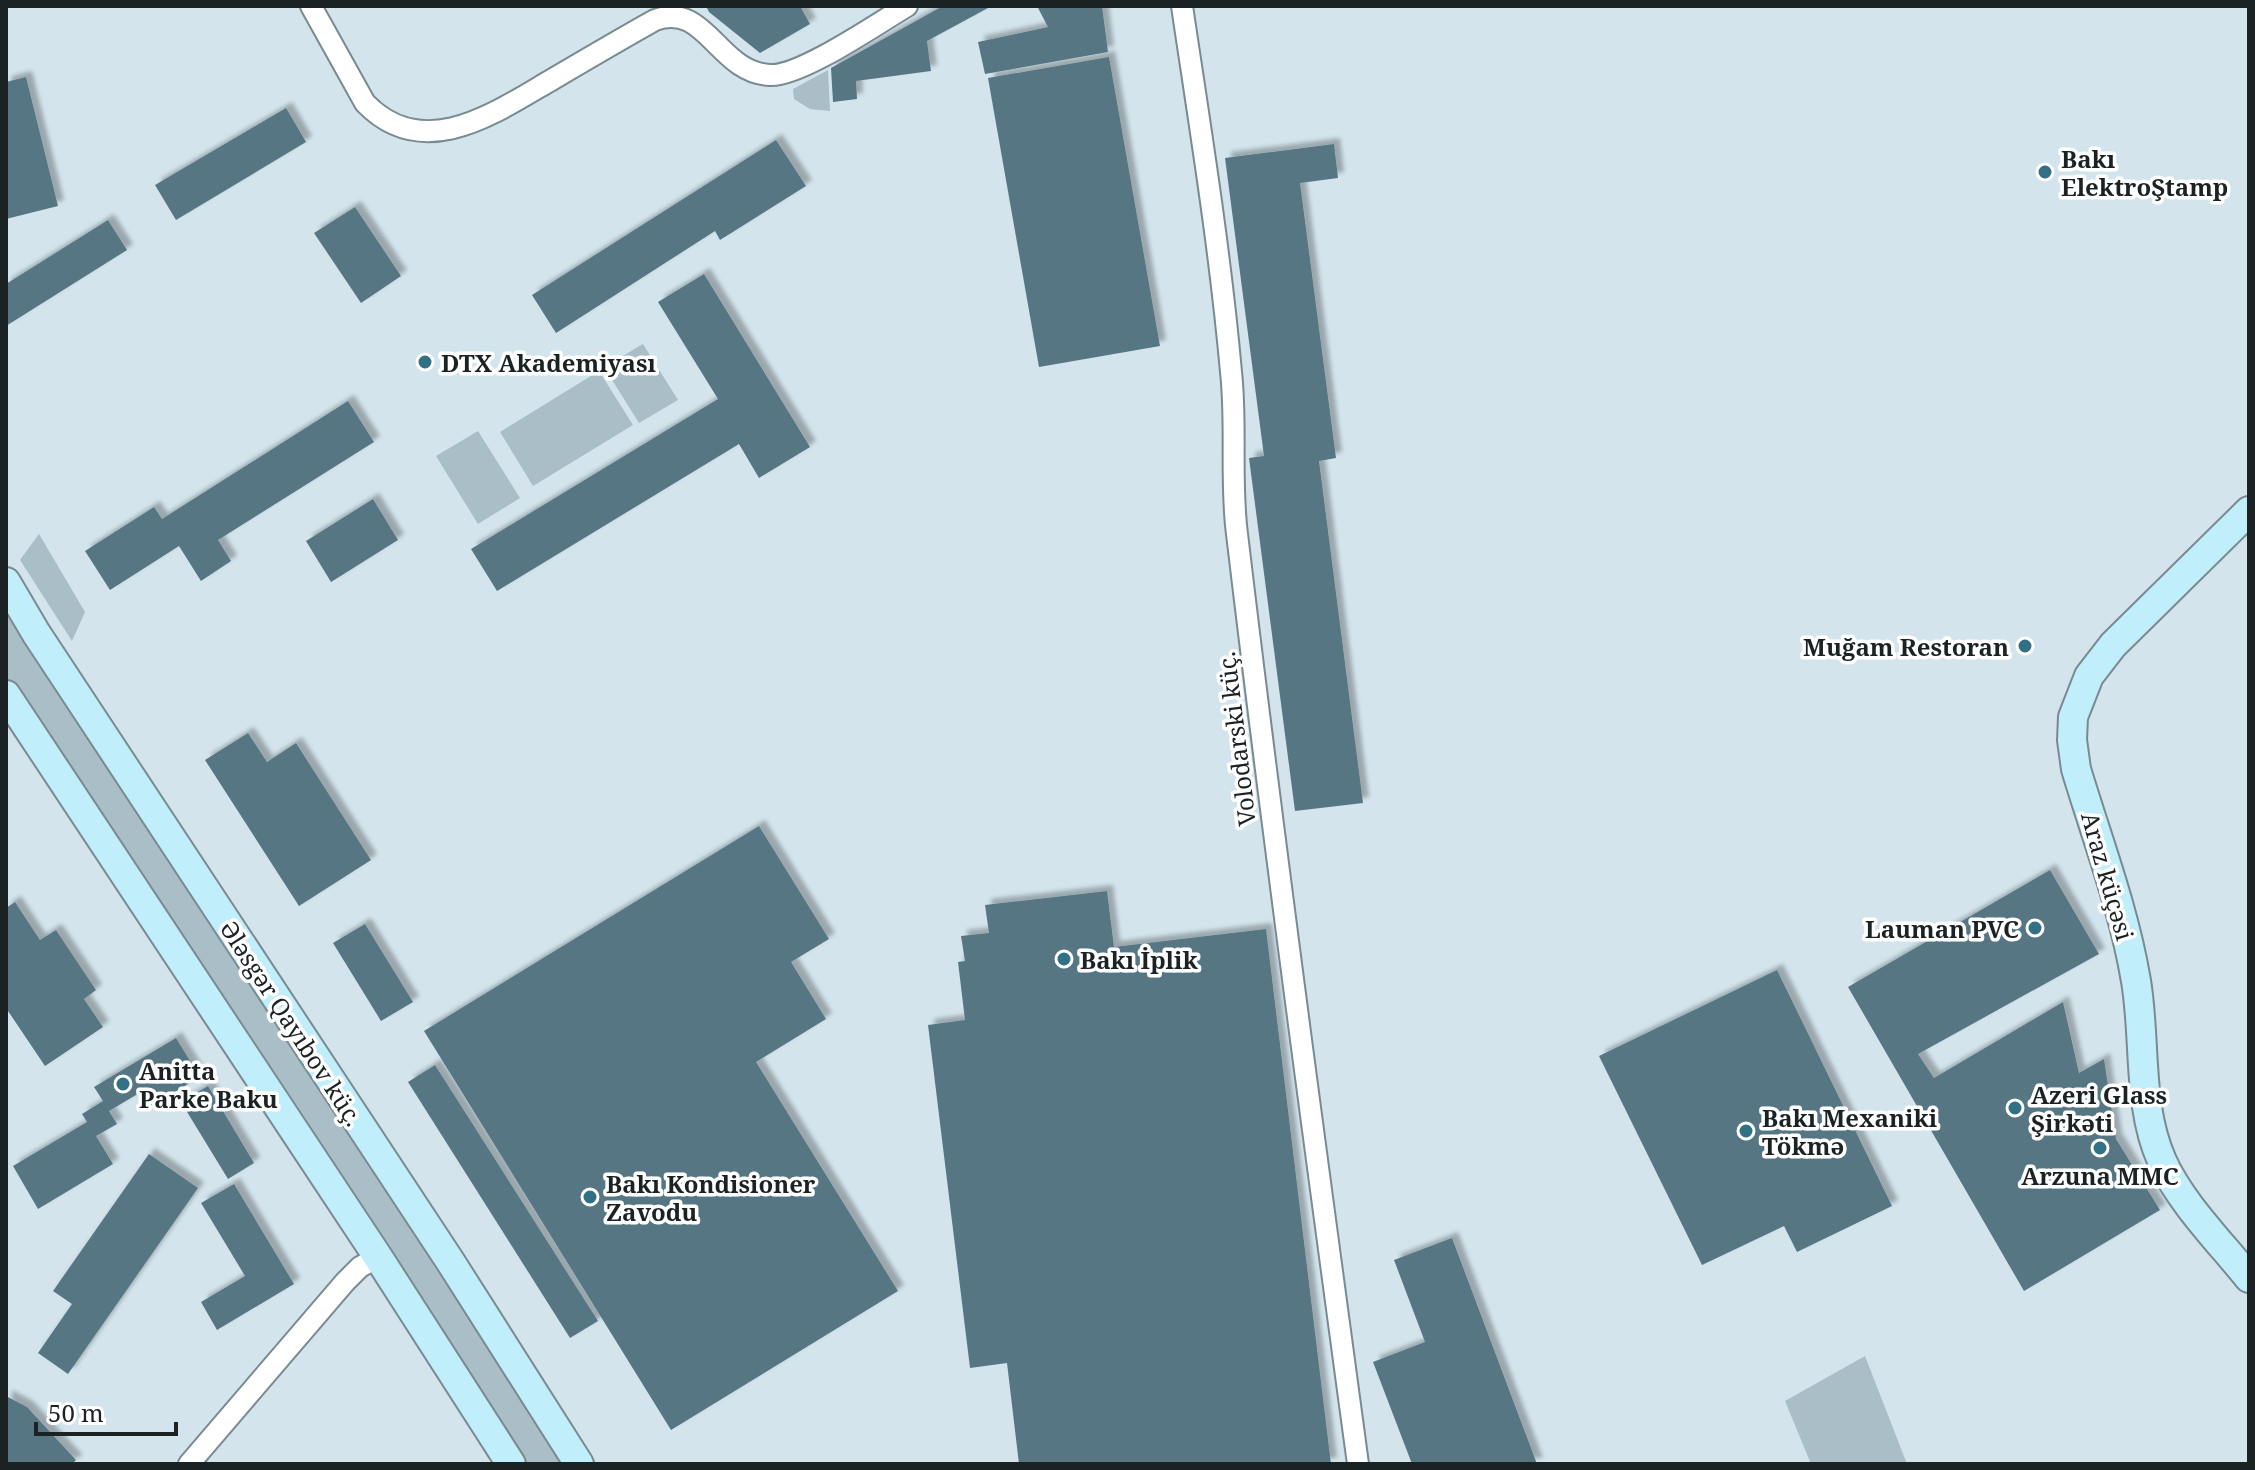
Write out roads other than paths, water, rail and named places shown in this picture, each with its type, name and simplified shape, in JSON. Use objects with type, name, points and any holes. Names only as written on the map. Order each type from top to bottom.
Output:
[{"type":"main road","name":"Araz küçəsi","points":[[2249,511],[2113,645],[2089,676],[2073,717],[2072,740],[2076,769],[2132,963],[2148,1113],[2156,1147],[2173,1182],[2249,1278]]},
{"type":"main road","name":"Ələsgər Qayıbov küç.","points":[[6,582],[36,633],[450,1261],[579,1464]]},
{"type":"main road","points":[[6,695],[378,1257],[511,1464]]},
{"type":"street","points":[[311,6],[365,103],[393,125],[428,131],[453,129],[488,116],[667,15],[689,19],[737,65],[770,76],[802,66],[907,6]]},
{"type":"street","name":"Volodarski küç.","points":[[1182,6],[1205,156],[1231,369],[1235,428],[1233,501],[1270,814],[1358,1464]]},
{"type":"street","points":[[189,1464],[345,1282],[360,1267],[378,1257]]},
{"type":"place","name":"Bakı ElektroŞtamp","points":[[2045,172]]},
{"type":"place","name":"DTX Akademiyası","points":[[425,362]]},
{"type":"place","name":"Muğam Restoran","points":[[2025,646]]},
{"type":"place","name":"Lauman PVC","points":[[2035,928]]},
{"type":"place","name":"Bakı İplik","points":[[1064,959]]},
{"type":"place","name":"Anitta Parke Baku","points":[[123,1084]]},
{"type":"place","name":"Azeri Glass Şirkəti","points":[[2015,1108]]},
{"type":"place","name":"Bakı Mexaniki Tökmə","points":[[1746,1131]]},
{"type":"place","name":"Arzuna MMC","points":[[2100,1148]]},
{"type":"place","name":"Bakı Kondisioner Zavodu","points":[[590,1197]]}]
